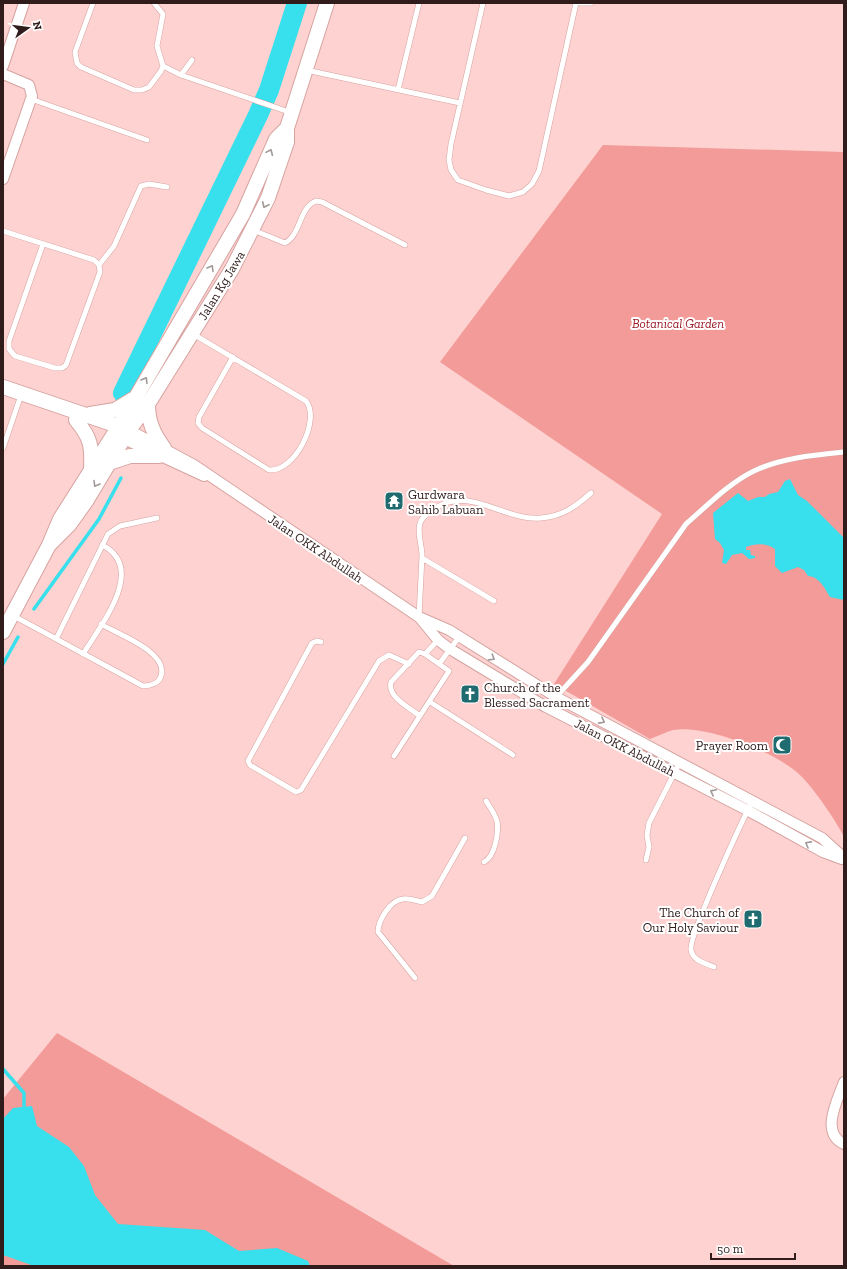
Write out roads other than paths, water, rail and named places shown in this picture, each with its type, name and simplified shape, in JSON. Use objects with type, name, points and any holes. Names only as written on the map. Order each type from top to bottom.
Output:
[{"type":"main road","name":"Jalan Kg Jawa","points":[[121,432],[148,404],[192,334],[253,230],[268,198],[287,142],[287,128],[327,3]]},
{"type":"main road","name":"Jalan Kg Jawa","points":[[121,432],[134,398],[243,214],[276,139],[287,128]]},
{"type":"main road","name":"Jalan OKK Abdullah","points":[[3,387],[121,432]]},
{"type":"main road","points":[[91,469],[92,446],[81,417],[115,410],[134,398]]},
{"type":"main road","points":[[109,463],[130,456],[162,452],[148,417],[148,404]]},
{"type":"main road","points":[[50,546],[70,524],[109,463],[121,432]]},
{"type":"main road","points":[[3,632],[50,546],[60,519],[91,469],[121,432]]},
{"type":"street","points":[[3,66],[24,3]]},
{"type":"street","points":[[3,74],[29,85],[32,90],[31,99],[3,179]]},
{"type":"street","name":"Jalan OKK Abdullah","points":[[121,432],[162,452],[194,465],[213,480],[419,617],[449,630],[556,697],[822,838],[844,859]]},
{"type":"street","name":"Jalan OKK Abdullah","points":[[419,617],[438,640],[450,649],[546,707],[747,810],[823,852],[844,859]]},
{"type":"street","points":[[844,1082],[831,1124],[832,1134],[836,1140],[844,1144]]},
{"type":"lane","points":[[92,3],[74,52],[75,58],[81,67],[138,90],[148,87],[163,66]]},
{"type":"lane","points":[[154,3],[163,14],[157,46],[163,66],[181,75],[292,113]]},
{"type":"lane","points":[[398,90],[419,3]]},
{"type":"lane","points":[[483,3],[451,144],[449,160],[451,170],[458,180],[509,196],[522,192],[532,184],[539,171],[576,3]]},
{"type":"lane","points":[[580,3],[591,3]]},
{"type":"lane","points":[[181,75],[192,60]]},
{"type":"lane","points":[[305,70],[460,103]]},
{"type":"lane","points":[[31,99],[147,140]]},
{"type":"lane","points":[[99,265],[114,246],[141,186],[149,184],[167,187]]},
{"type":"lane","points":[[253,230],[285,243],[292,236],[308,207],[316,201],[322,202],[405,245]]},
{"type":"lane","points":[[3,231],[94,260],[99,265],[100,272],[66,365],[62,368],[55,368],[15,356],[9,349],[9,341],[43,244]]},
{"type":"lane","points":[[192,334],[232,357],[306,401],[310,406],[311,413],[305,439],[296,457],[279,469],[269,470],[202,428],[198,423],[199,417],[232,357]]},
{"type":"lane","points":[[3,448],[21,394]]},
{"type":"lane","points":[[556,697],[588,662],[686,524],[702,510],[740,479],[755,471],[794,459],[844,452]]},
{"type":"lane","points":[[419,617],[422,558],[419,539],[420,523],[424,517],[435,508],[450,501],[479,503],[528,517],[541,518],[571,510],[591,493]]},
{"type":"lane","points":[[56,639],[108,534],[120,526],[157,518]]},
{"type":"lane","points":[[83,654],[118,593],[122,578],[118,562],[110,549],[102,545]]},
{"type":"lane","points":[[422,558],[494,601]]},
{"type":"lane","points":[[11,615],[144,686],[156,683],[161,677],[162,669],[159,659],[151,652],[101,624]]},
{"type":"lane","points":[[439,664],[459,637]]},
{"type":"lane","points":[[425,654],[438,640]]},
{"type":"lane","points":[[321,642],[317,641],[312,643],[248,761],[250,765],[296,792],[301,790],[379,661],[389,655],[409,664]]},
{"type":"lane","points":[[394,756],[430,702],[449,671],[425,654],[419,652],[392,682],[391,690],[396,697],[420,716]]},
{"type":"lane","points":[[430,702],[514,754]]},
{"type":"lane","points":[[646,860],[649,847],[647,835],[649,823],[680,762]]},
{"type":"lane","points":[[714,967],[693,956],[691,942],[752,800]]},
{"type":"lane","points":[[484,862],[490,858],[498,827],[496,819],[486,801]]},
{"type":"lane","points":[[415,978],[378,932],[378,924],[394,904],[403,898],[422,902],[432,896],[465,838]]},
{"type":"water","points":[[790,479],[798,495],[807,501],[844,538],[844,600],[830,597],[819,581],[808,576],[804,570],[798,567],[782,573],[775,566],[775,549],[765,545],[757,544],[746,547],[746,550],[750,550],[751,555],[755,556],[755,558],[749,559],[742,553],[732,555],[726,564],[722,563],[724,550],[720,543],[715,539],[713,513],[738,493],[748,501],[758,497],[765,497],[769,494],[778,492],[785,481]]},
{"type":"water","points":[[32,1106],[37,1126],[69,1147],[84,1166],[95,1195],[118,1224],[205,1230],[239,1251],[277,1248],[308,1261],[310,1266],[34,1266],[3,1255],[3,1119],[13,1108]]},
{"type":"waterway","points":[[123,393],[258,115],[269,90],[297,3]]},
{"type":"waterway","points":[[34,609],[99,519],[121,478]]},
{"type":"waterway","points":[[3,664],[18,637]]},
{"type":"waterway","points":[[3,1069],[24,1093],[24,1107]]},
{"type":"place","name":"Gurdwara Sahib Labuan","points":[[394,501]]},
{"type":"place","name":"Church of the Blessed Sacrament","points":[[470,694]]},
{"type":"place","name":"Prayer Room","points":[[782,745]]},
{"type":"place","name":"The Church of Our Holy Saviour","points":[[753,919]]},
{"type":"park label","name":"Botanical Garden","points":[[678,323]]}]
